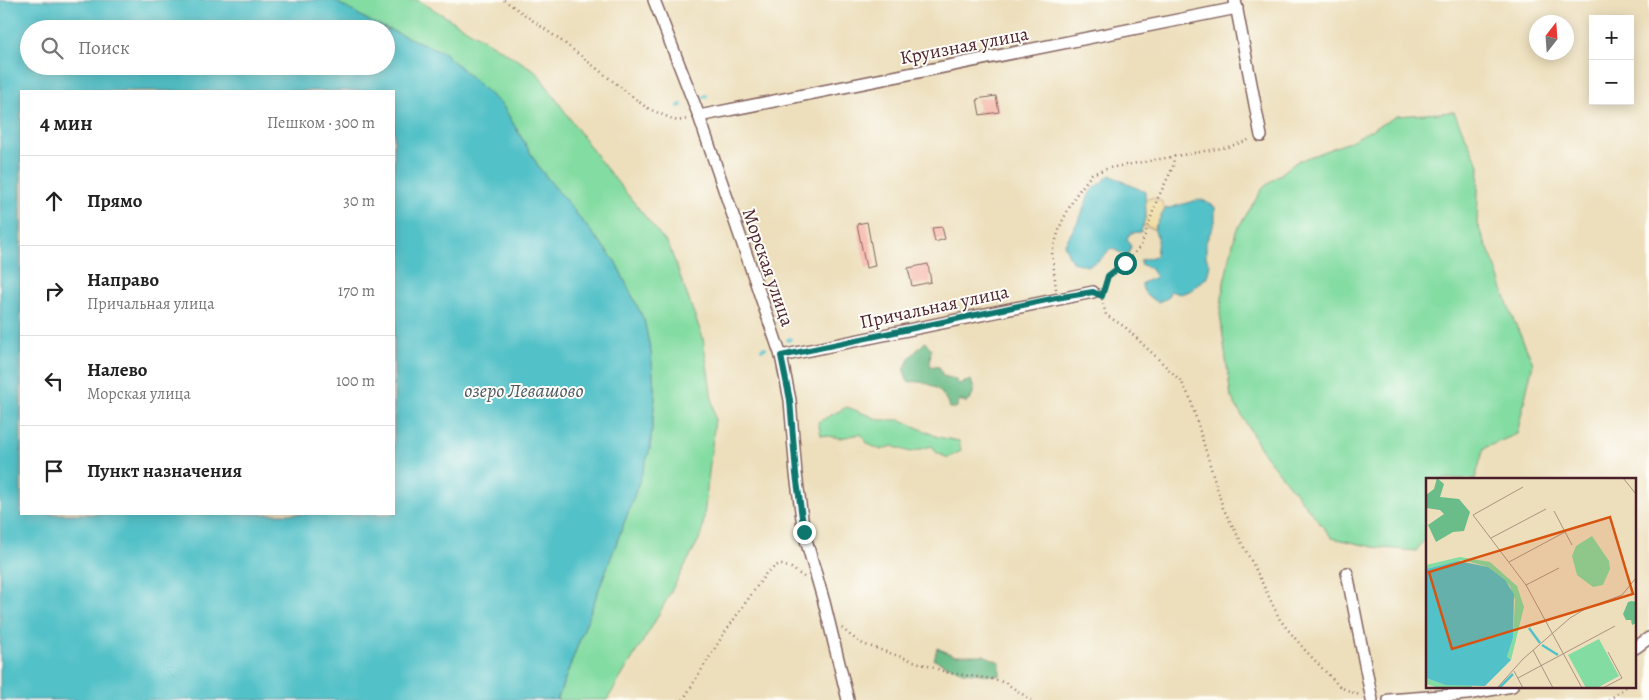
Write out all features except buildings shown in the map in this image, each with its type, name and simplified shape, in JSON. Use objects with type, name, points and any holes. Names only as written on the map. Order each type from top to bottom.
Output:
[{"type":"street","name":"Морская улица","points":[[654,0],[699,116],[781,356],[790,400],[796,474],[804,532],[824,602],[848,700]]},
{"type":"street","name":"Круизная улица","points":[[699,116],[1236,4]]},
{"type":"street","points":[[1236,4],[1261,136]]},
{"type":"street","name":"Причальная улица","points":[[781,356],[1056,298],[1098,294]]},
{"type":"street","points":[[1347,574],[1367,698]]},
{"type":"street","points":[[1636,647],[1649,638]]},
{"type":"street","points":[[1389,700],[1467,694],[1501,688]]},
{"type":"path","points":[[504,0],[563,42],[647,108],[677,121],[699,116]]},
{"type":"path","points":[[1056,298],[1052,252],[1061,224],[1075,196],[1092,174],[1109,168],[1228,146],[1261,136]]},
{"type":"path","points":[[1174,156],[1174,167],[1157,200],[1141,246],[1125,263],[1108,276],[1098,294],[1106,315],[1125,327],[1181,381],[1190,398],[1223,508],[1280,620],[1340,687],[1367,698]]},
{"type":"path","points":[[683,700],[723,635],[767,572],[779,564],[791,568],[808,582]]},
{"type":"path","points":[[842,627],[863,644],[949,673],[993,679],[1006,683],[1031,700]]},
{"type":"path","points":[[1609,700],[1624,688]]},
{"type":"green space","points":[[333,0],[418,0],[536,71],[598,158],[669,246],[703,338],[715,419],[702,534],[654,623],[607,700],[557,700],[632,502],[650,449],[655,398],[651,353],[644,320],[615,261],[540,169],[503,106],[443,52],[395,32],[395,20],[368,20]]},
{"type":"green space","points":[[1454,112],[1479,165],[1477,224],[1495,265],[1511,314],[1533,363],[1517,434],[1484,448],[1475,478],[1426,478],[1426,538],[1416,551],[1373,547],[1332,538],[1264,454],[1231,397],[1220,314],[1224,282],[1236,231],[1263,188],[1296,162],[1349,142],[1397,116]]},
{"type":"green space","points":[[925,342],[931,348],[930,366],[939,367],[943,376],[955,379],[959,384],[971,380],[974,389],[971,399],[966,403],[960,400],[956,408],[950,408],[939,390],[922,382],[908,382],[904,371],[909,358]]},
{"type":"green space","points":[[847,407],[880,420],[901,420],[938,437],[959,441],[961,451],[948,458],[937,453],[932,446],[910,452],[892,446],[881,450],[868,444],[861,434],[840,438],[821,435],[818,422]]},
{"type":"green space","points":[[937,648],[953,655],[983,655],[1000,662],[1000,676],[963,672],[934,660]]},
{"type":"sand","points":[[1153,198],[1161,201],[1165,209],[1154,229],[1143,226],[1146,214],[1145,199]]},
{"type":"water","name":"озеро Левашово","points":[[0,0],[333,0],[368,20],[20,20],[20,75],[395,75],[395,32],[443,52],[503,106],[540,169],[615,261],[644,320],[651,353],[655,398],[650,449],[632,502],[557,700],[0,700]]},
{"type":"water","points":[[1110,175],[1145,192],[1146,214],[1141,232],[1131,233],[1127,238],[1131,247],[1127,256],[1111,248],[1100,260],[1087,266],[1072,262],[1064,245],[1080,218],[1090,192]]},
{"type":"water","points":[[1201,199],[1215,207],[1215,222],[1206,242],[1206,257],[1210,265],[1207,277],[1190,291],[1180,294],[1170,291],[1168,298],[1158,302],[1149,297],[1143,290],[1142,283],[1156,277],[1150,268],[1140,264],[1141,260],[1156,256],[1158,238],[1154,229],[1165,209]]},
{"type":"route","points":[[804,532],[796,474],[790,400],[781,356],[1056,298],[1093,292],[1102,296],[1108,276],[1125,263]]}]
